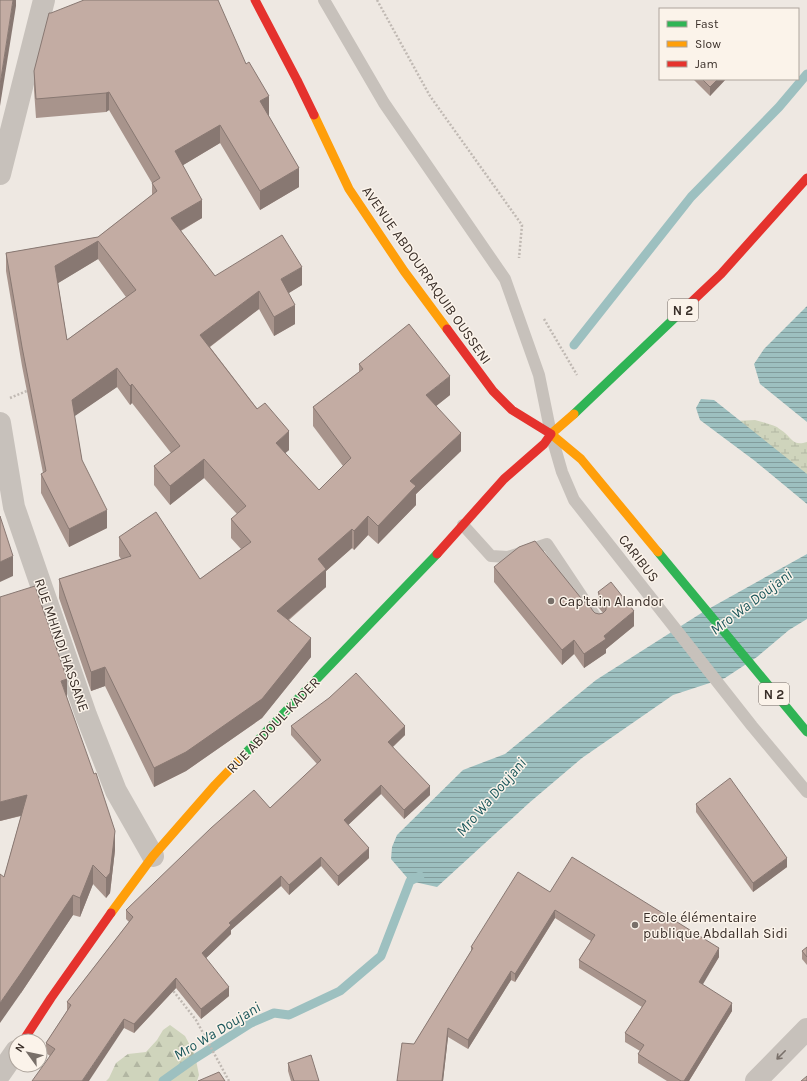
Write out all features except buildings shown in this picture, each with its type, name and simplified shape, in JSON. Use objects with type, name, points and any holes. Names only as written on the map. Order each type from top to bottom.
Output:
[{"type":"main road","name":"AVENUE ABDOURRAQUIB OUSSENI","points":[[255,0],[297,80],[349,189],[400,265],[493,391],[512,410],[551,434]]},
{"type":"main road","name":"N 2","points":[[807,178],[721,274],[551,434],[581,459],[807,732]]},
{"type":"main road","name":"RUE ABDOUL-KADER","points":[[28,1033],[107,918],[153,856],[215,785],[448,543],[504,479],[544,444],[551,434]]},
{"type":"street","points":[[0,174],[44,0]]},
{"type":"street","name":"RUE MHINDI HASSANE","points":[[0,423],[14,507],[86,715],[116,792],[153,856]]},
{"type":"street","points":[[761,1079],[807,1029]]},
{"type":"street","points":[[0,1074],[8,1062]]},
{"type":"lane","name":"CARIBUS","points":[[324,0],[384,104],[505,279],[539,375],[551,434],[562,472],[574,500],[752,726],[807,792]]},
{"type":"lane","points":[[463,525],[491,556],[508,557],[547,544],[599,621]]},
{"type":"path","points":[[377,0],[430,96],[522,225],[518,263]]},
{"type":"path","points":[[541,314],[591,398]]},
{"type":"path","points":[[7,399],[34,389]]},
{"type":"path","points":[[170,987],[196,1020],[228,1081]]},
{"type":"green space","points":[[755,420],[777,427],[796,443],[807,442],[807,482],[735,421]]},
{"type":"green space","points":[[170,1025],[185,1036],[195,1055],[199,1075],[197,1081],[106,1081],[116,1063],[128,1054],[146,1052],[157,1040],[163,1030]]},
{"type":"water","points":[[807,306],[807,422],[760,384],[754,364],[764,349]]},
{"type":"water","points":[[701,399],[714,400],[807,474],[807,504],[755,461],[700,420],[696,408]]},
{"type":"water","points":[[807,554],[807,619],[789,630],[757,657],[725,678],[673,695],[582,758],[529,803],[437,887],[410,881],[391,859],[392,847],[397,835],[463,770],[505,754],[596,680],[703,612]]},
{"type":"waterway","points":[[574,345],[691,197],[779,107],[807,74]]},
{"type":"waterway","name":"Mro Wa Doujani","points":[[163,1081],[191,1061],[251,1023],[274,1013],[289,1015],[340,991],[381,956],[410,881],[420,876]]},
{"type":"traffic: fast","points":[[574,414],[683,310]]},
{"type":"traffic: fast","points":[[658,552],[807,732]]},
{"type":"traffic: fast","points":[[238,761],[437,554]]},
{"type":"traffic: slow","points":[[314,115],[349,189],[404,271],[447,329]]},
{"type":"traffic: slow","points":[[574,414],[551,434],[581,459],[658,552]]},
{"type":"traffic: slow","points":[[111,913],[153,856],[238,761]]},
{"type":"traffic: jam","points":[[255,0],[314,115]]},
{"type":"traffic: jam","points":[[683,310],[721,274],[807,178]]},
{"type":"traffic: jam","points":[[437,554],[504,479],[544,444],[551,434],[512,410],[493,391],[447,329]]},
{"type":"traffic: jam","points":[[28,1033],[111,913]]},
{"type":"place","name":"Cap'tain Alandor","points":[[551,601]]},
{"type":"place","name":"Ecole élémentaire publique Abdallah Sidi","points":[[635,925]]}]
